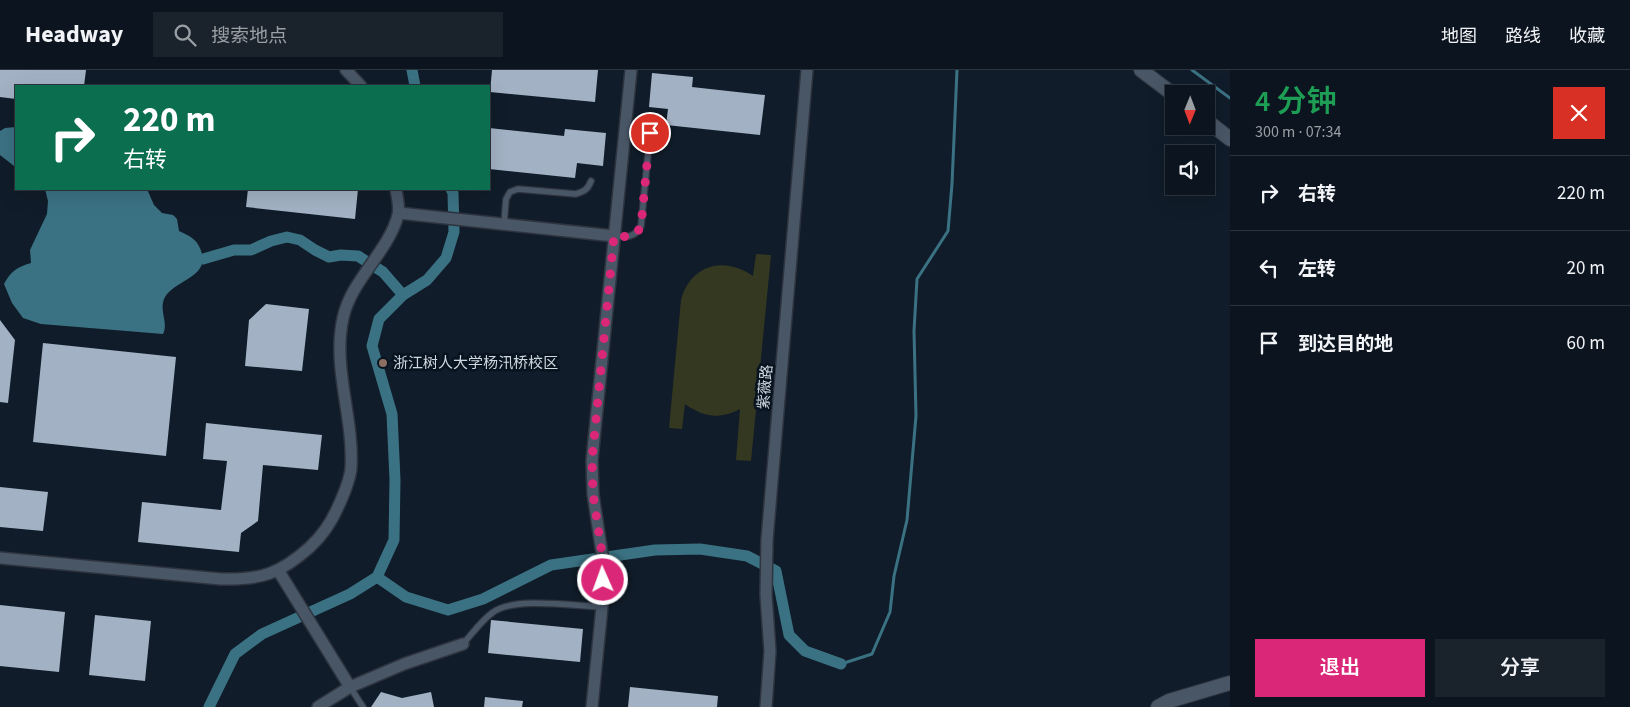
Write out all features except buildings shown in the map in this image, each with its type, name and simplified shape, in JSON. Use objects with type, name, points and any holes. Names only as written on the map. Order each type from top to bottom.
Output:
[{"type":"street","points":[[346,70],[360,85]]},
{"type":"street","points":[[592,707],[604,567],[593,494],[592,460],[631,70]]},
{"type":"street","name":"紫薇路","points":[[766,707],[770,651],[766,595],[767,540],[807,70]]},
{"type":"street","points":[[1141,70],[1165,88]]},
{"type":"street","points":[[1215,127],[1230,139]]},
{"type":"street","points":[[0,558],[246,580],[278,570],[296,559],[317,540],[330,525],[342,498],[351,470],[350,440],[339,364],[339,342],[343,317],[350,295],[394,226],[398,213],[396,190]]},
{"type":"street","points":[[398,213],[614,236]]},
{"type":"street","points":[[278,570],[350,687]]},
{"type":"street","points":[[318,707],[350,687],[404,664],[464,644]]},
{"type":"street","points":[[1158,707],[1169,701],[1230,683]]},
{"type":"lane","points":[[614,236],[629,237],[638,232],[641,226],[650,133]]},
{"type":"lane","points":[[504,224],[506,199],[510,192],[518,189],[576,194],[584,192],[589,188],[591,181]]},
{"type":"lane","points":[[464,644],[492,613],[504,606],[520,603],[602,607]]},
{"type":"lane","points":[[350,687],[363,707]]},
{"type":"green space","points":[[756,254],[771,255],[751,461],[736,460],[740,409],[726,415],[712,416],[698,412],[685,404],[682,429],[669,428],[681,300],[686,288],[692,278],[701,271],[720,265],[731,266],[753,276]]},
{"type":"water","points":[[15,127],[15,166],[0,155],[0,131],[5,128]]},
{"type":"water","points":[[45,190],[147,190],[154,205],[162,213],[173,215],[177,219],[179,231],[197,242],[201,249],[203,262],[195,273],[175,287],[165,297],[163,307],[165,329],[163,334],[41,324],[23,318],[12,303],[4,284],[15,270],[31,263],[30,250],[47,214],[48,201]]},
{"type":"waterway","points":[[412,70],[415,85]]},
{"type":"waterway","points":[[841,664],[872,654],[890,612],[894,576],[907,520],[916,416],[914,331],[917,279],[948,231],[957,70]]},
{"type":"waterway","points":[[1192,70],[1230,98]]},
{"type":"waterway","points":[[209,707],[235,654],[262,634],[350,594],[377,577],[394,540],[395,480],[392,414],[372,346],[379,319],[403,295],[427,280],[446,258],[454,232],[452,190]]},
{"type":"waterway","points":[[203,259],[234,250],[251,250],[271,241],[287,237],[300,240],[329,257],[341,255],[358,256],[383,272],[403,295]]},
{"type":"waterway","points":[[377,577],[406,597],[448,610],[483,599],[551,565],[655,550],[700,549],[747,556],[776,571],[789,635],[805,651],[841,664]]},
{"type":"place","name":"浙江树人大学杨汛桥校区","points":[[383,363]]},
{"type":"route","points":[[603,580],[604,567],[593,494],[592,460],[614,236],[629,237],[638,232],[641,226],[650,133]]}]
